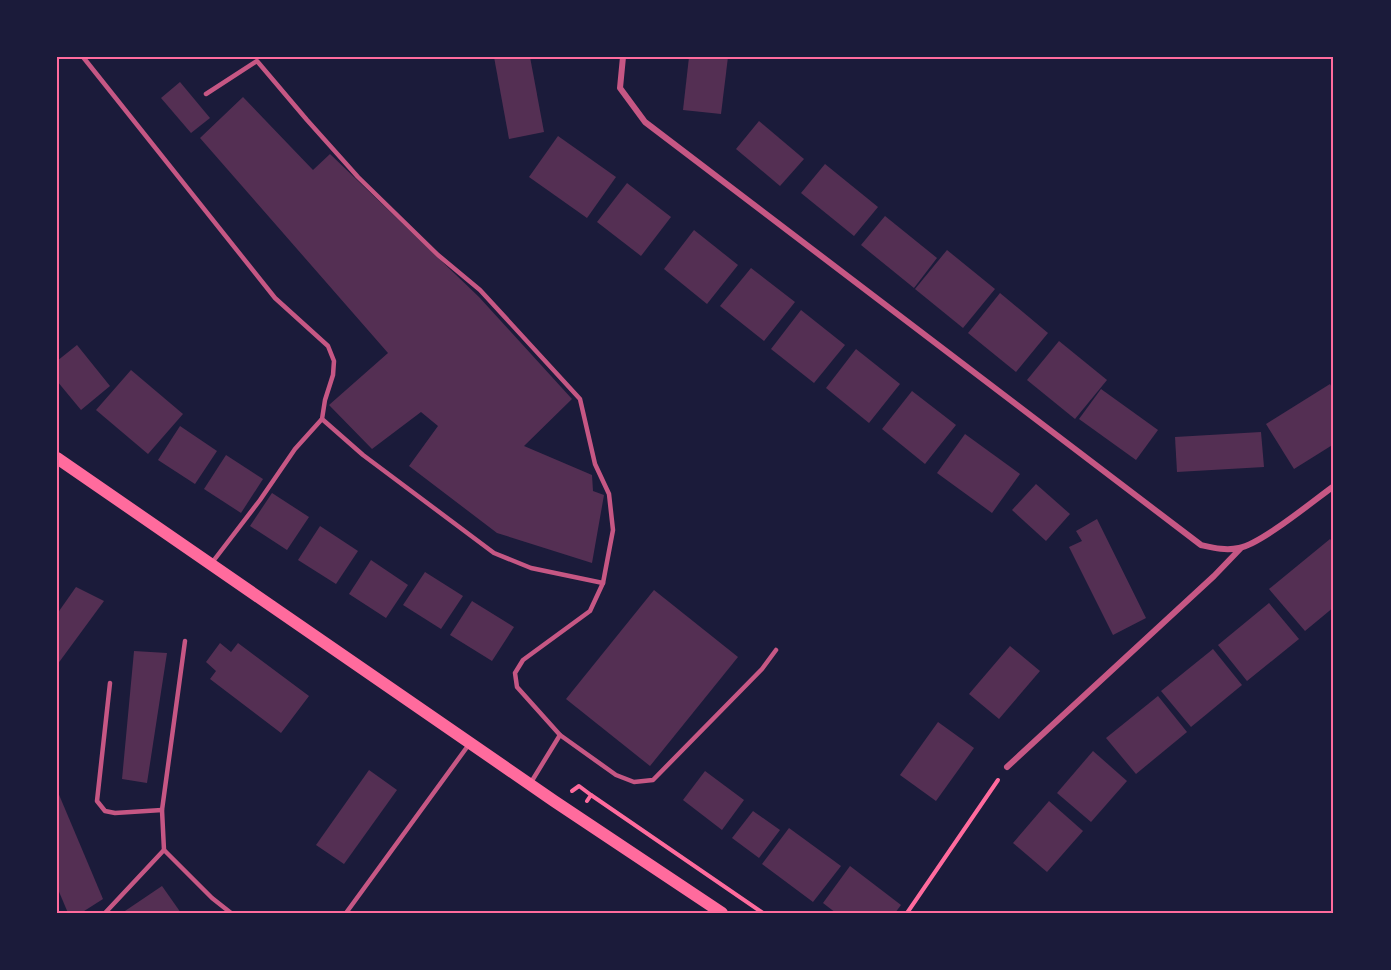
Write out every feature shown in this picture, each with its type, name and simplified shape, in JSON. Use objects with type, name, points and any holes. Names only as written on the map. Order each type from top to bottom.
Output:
[{"type":"main road","points":[[57,458],[470,743],[722,913]]},
{"type":"street","points":[[623,57],[620,88],[645,122],[1202,545],[1224,549],[1241,548]]},
{"type":"street","points":[[1007,767],[1215,576],[1241,548],[1262,537],[1334,486]]},
{"type":"lane","points":[[83,57],[275,298],[328,346],[334,362],[322,419],[295,449],[260,500],[211,564]]},
{"type":"lane","points":[[206,94],[257,61],[358,177],[438,255],[480,290],[580,399],[595,464],[609,494],[613,530],[603,583],[590,611],[523,660],[515,672],[517,687],[560,735],[616,775],[634,782],[653,780],[762,669],[776,650]]},
{"type":"lane","points":[[322,419],[363,455],[494,553],[531,568],[603,583]]},
{"type":"lane","points":[[185,640],[162,810],[164,850],[231,913]]},
{"type":"lane","points":[[110,683],[97,801],[105,811],[115,813],[162,810]]},
{"type":"lane","points":[[530,784],[560,735]]},
{"type":"lane","points":[[345,913],[470,743]]},
{"type":"lane","points":[[105,913],[164,850]]},
{"type":"path","points":[[907,913],[1007,767]]},
{"type":"path","points":[[635,825],[763,913]]},
{"type":"building","points":[[494,57],[530,57],[544,132],[509,139]]},
{"type":"building","points":[[689,57],[728,57],[721,114],[683,110]]},
{"type":"building","points":[[180,82],[210,118],[191,133],[161,98]]},
{"type":"building","points":[[243,97],[313,170],[330,154],[479,297],[572,399],[524,446],[592,475],[593,491],[604,495],[592,563],[497,533],[409,466],[438,426],[421,412],[372,449],[329,405],[388,353],[200,138]]},
{"type":"building","points":[[759,121],[804,159],[780,186],[736,149]]},
{"type":"building","points":[[558,136],[616,177],[587,218],[529,177]]},
{"type":"building","points":[[825,164],[878,207],[854,236],[801,193]]},
{"type":"building","points":[[627,183],[671,217],[641,256],[597,222]]},
{"type":"building","points":[[885,216],[937,258],[914,288],[861,245]]},
{"type":"building","points":[[694,230],[738,265],[707,304],[664,269]]},
{"type":"building","points":[[947,250],[995,289],[963,328],[915,289]]},
{"type":"building","points":[[751,268],[795,302],[764,341],[720,306]]},
{"type":"building","points":[[1000,293],[1048,333],[1016,372],[968,333]]},
{"type":"building","points":[[801,310],[845,345],[814,383],[771,349]]},
{"type":"building","points":[[1059,341],[1107,380],[1075,419],[1027,380]]},
{"type":"building","points":[[77,345],[110,386],[81,410],[57,381],[57,361]]},
{"type":"building","points":[[856,349],[900,384],[869,423],[826,388]]},
{"type":"building","points":[[131,370],[183,414],[148,454],[96,410]]},
{"type":"building","points":[[1330,384],[1334,391],[1334,444],[1294,469],[1266,424]]},
{"type":"building","points":[[1101,389],[1158,430],[1136,460],[1079,419]]},
{"type":"building","points":[[912,391],[956,425],[925,464],[882,429]]},
{"type":"building","points":[[180,426],[217,451],[195,484],[158,460]]},
{"type":"building","points":[[1261,432],[1264,467],[1177,472],[1175,437]]},
{"type":"building","points":[[965,434],[1020,474],[992,513],[937,473]]},
{"type":"building","points":[[226,455],[263,479],[241,513],[204,489]]},
{"type":"building","points":[[1036,484],[1070,514],[1046,541],[1012,510]]},
{"type":"building","points":[[272,493],[309,517],[287,550],[250,526]]},
{"type":"building","points":[[1097,519],[1146,618],[1113,635],[1069,547],[1082,541],[1076,531]]},
{"type":"building","points":[[320,526],[358,551],[336,584],[298,560]]},
{"type":"building","points":[[1330,539],[1334,544],[1334,607],[1305,631],[1269,589]]},
{"type":"building","points":[[371,560],[408,585],[386,618],[349,594]]},
{"type":"building","points":[[425,572],[463,596],[441,629],[403,605]]},
{"type":"building","points":[[76,587],[104,601],[57,665],[57,614]]},
{"type":"building","points":[[654,590],[738,657],[650,766],[566,699]]},
{"type":"building","points":[[472,601],[514,627],[492,661],[450,635]]},
{"type":"building","points":[[1269,603],[1299,639],[1247,681],[1218,645]]},
{"type":"building","points":[[220,643],[231,652],[238,643],[309,696],[281,733],[210,679],[216,671],[206,662]]},
{"type":"building","points":[[1010,646],[1040,671],[999,719],[969,694]]},
{"type":"building","points":[[1213,649],[1242,685],[1191,727],[1161,691]]},
{"type":"building","points":[[134,651],[167,653],[147,783],[122,779]]},
{"type":"building","points":[[1158,696],[1187,732],[1136,774],[1106,738]]},
{"type":"building","points":[[938,722],[974,748],[936,801],[900,775]]},
{"type":"building","points":[[1093,751],[1127,781],[1091,822],[1057,793]]},
{"type":"building","points":[[369,770],[397,790],[344,864],[316,845]]},
{"type":"building","points":[[705,771],[744,800],[722,830],[683,800]]},
{"type":"building","points":[[57,790],[103,899],[81,913],[68,913],[57,887]]},
{"type":"building","points":[[1049,801],[1083,831],[1047,872],[1013,843]]},
{"type":"building","points":[[753,811],[780,830],[759,858],[732,838]]},
{"type":"building","points":[[789,828],[841,866],[813,902],[762,864]]},
{"type":"building","points":[[850,866],[901,905],[895,913],[836,913],[823,903]]},
{"type":"building","points":[[162,886],[181,913],[122,913]]}]
